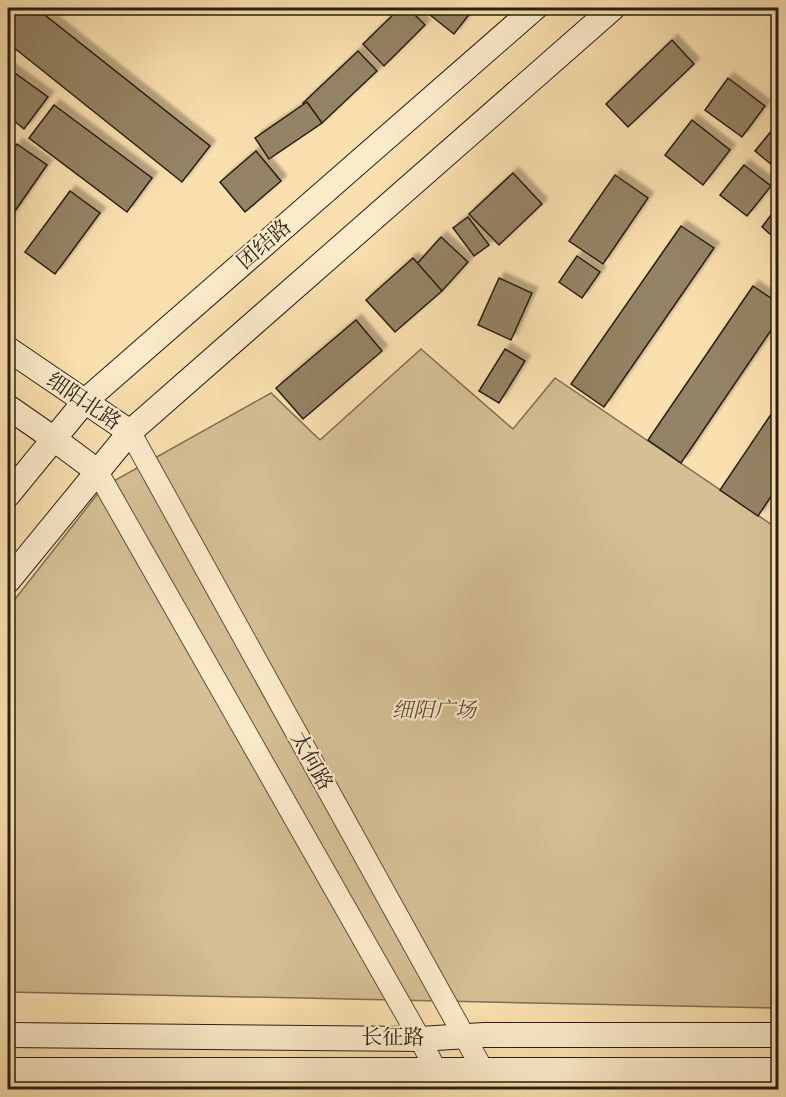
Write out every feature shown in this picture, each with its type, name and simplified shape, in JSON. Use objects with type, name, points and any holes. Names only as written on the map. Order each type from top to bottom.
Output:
[{"type":"main road","name":"团结路","points":[[8,495],[85,401],[535,8]]},
{"type":"main road","points":[[8,581],[130,432],[613,8]]},
{"type":"main road","name":"细阳北路","points":[[8,349],[130,432]]},
{"type":"main road","points":[[8,407],[97,471]]},
{"type":"main road","name":"长征路","points":[[8,1035],[420,1039],[465,1036],[778,1035]]},
{"type":"main road","name":"长征路","points":[[8,1070],[265,1080],[489,1080],[778,1070]]},
{"type":"street","name":"太何路","points":[[130,432],[489,1080]]},
{"type":"street","name":"太何路","points":[[97,471],[420,1039],[441,1080]]},
{"type":"green space","name":"细阳广场","points":[[421,349],[513,429],[555,378],[778,529],[778,1008],[8,992],[8,608],[103,487],[271,393],[320,440]]},
{"type":"building","points":[[8,8],[36,8],[210,146],[182,182],[8,43]]},
{"type":"building","points":[[400,8],[408,8],[425,25],[384,66],[363,44]]},
{"type":"building","points":[[436,8],[474,8],[454,34],[430,15]]},
{"type":"building","points":[[672,40],[694,64],[628,127],[606,104]]},
{"type":"building","points":[[358,51],[377,71],[322,123],[303,103]]},
{"type":"building","points":[[8,68],[48,97],[24,129],[8,116]]},
{"type":"building","points":[[728,78],[765,106],[742,137],[705,110]]},
{"type":"building","points":[[307,102],[322,123],[269,159],[255,138]]},
{"type":"building","points":[[54,105],[152,178],[127,212],[29,138]]},
{"type":"building","points":[[692,120],[730,150],[703,185],[665,155]]},
{"type":"building","points":[[778,123],[778,170],[755,151]]},
{"type":"building","points":[[17,144],[47,165],[8,221],[8,158]]},
{"type":"building","points":[[256,151],[281,181],[245,212],[220,182]]},
{"type":"building","points":[[744,165],[771,186],[747,216],[720,195]]},
{"type":"building","points":[[513,173],[542,204],[499,245],[469,214]]},
{"type":"building","points":[[615,175],[648,198],[603,264],[569,241]]},
{"type":"building","points":[[70,191],[100,213],[55,274],[25,252]]},
{"type":"building","points":[[778,206],[778,241],[762,227]]},
{"type":"building","points":[[468,217],[489,245],[474,256],[453,228]]},
{"type":"building","points":[[681,226],[714,248],[604,407],[571,384]]},
{"type":"building","points":[[441,237],[468,262],[442,291],[415,266]]},
{"type":"building","points":[[577,256],[600,272],[582,298],[559,282]]},
{"type":"building","points":[[413,258],[442,291],[395,332],[366,300]]},
{"type":"building","points":[[499,278],[532,293],[511,340],[478,325]]},
{"type":"building","points":[[753,286],[778,303],[778,320],[681,463],[648,440]]},
{"type":"building","points":[[356,320],[382,351],[303,419],[276,388]]},
{"type":"building","points":[[505,349],[525,361],[499,403],[479,391]]},
{"type":"building","points":[[778,404],[778,486],[758,516],[720,490]]}]
